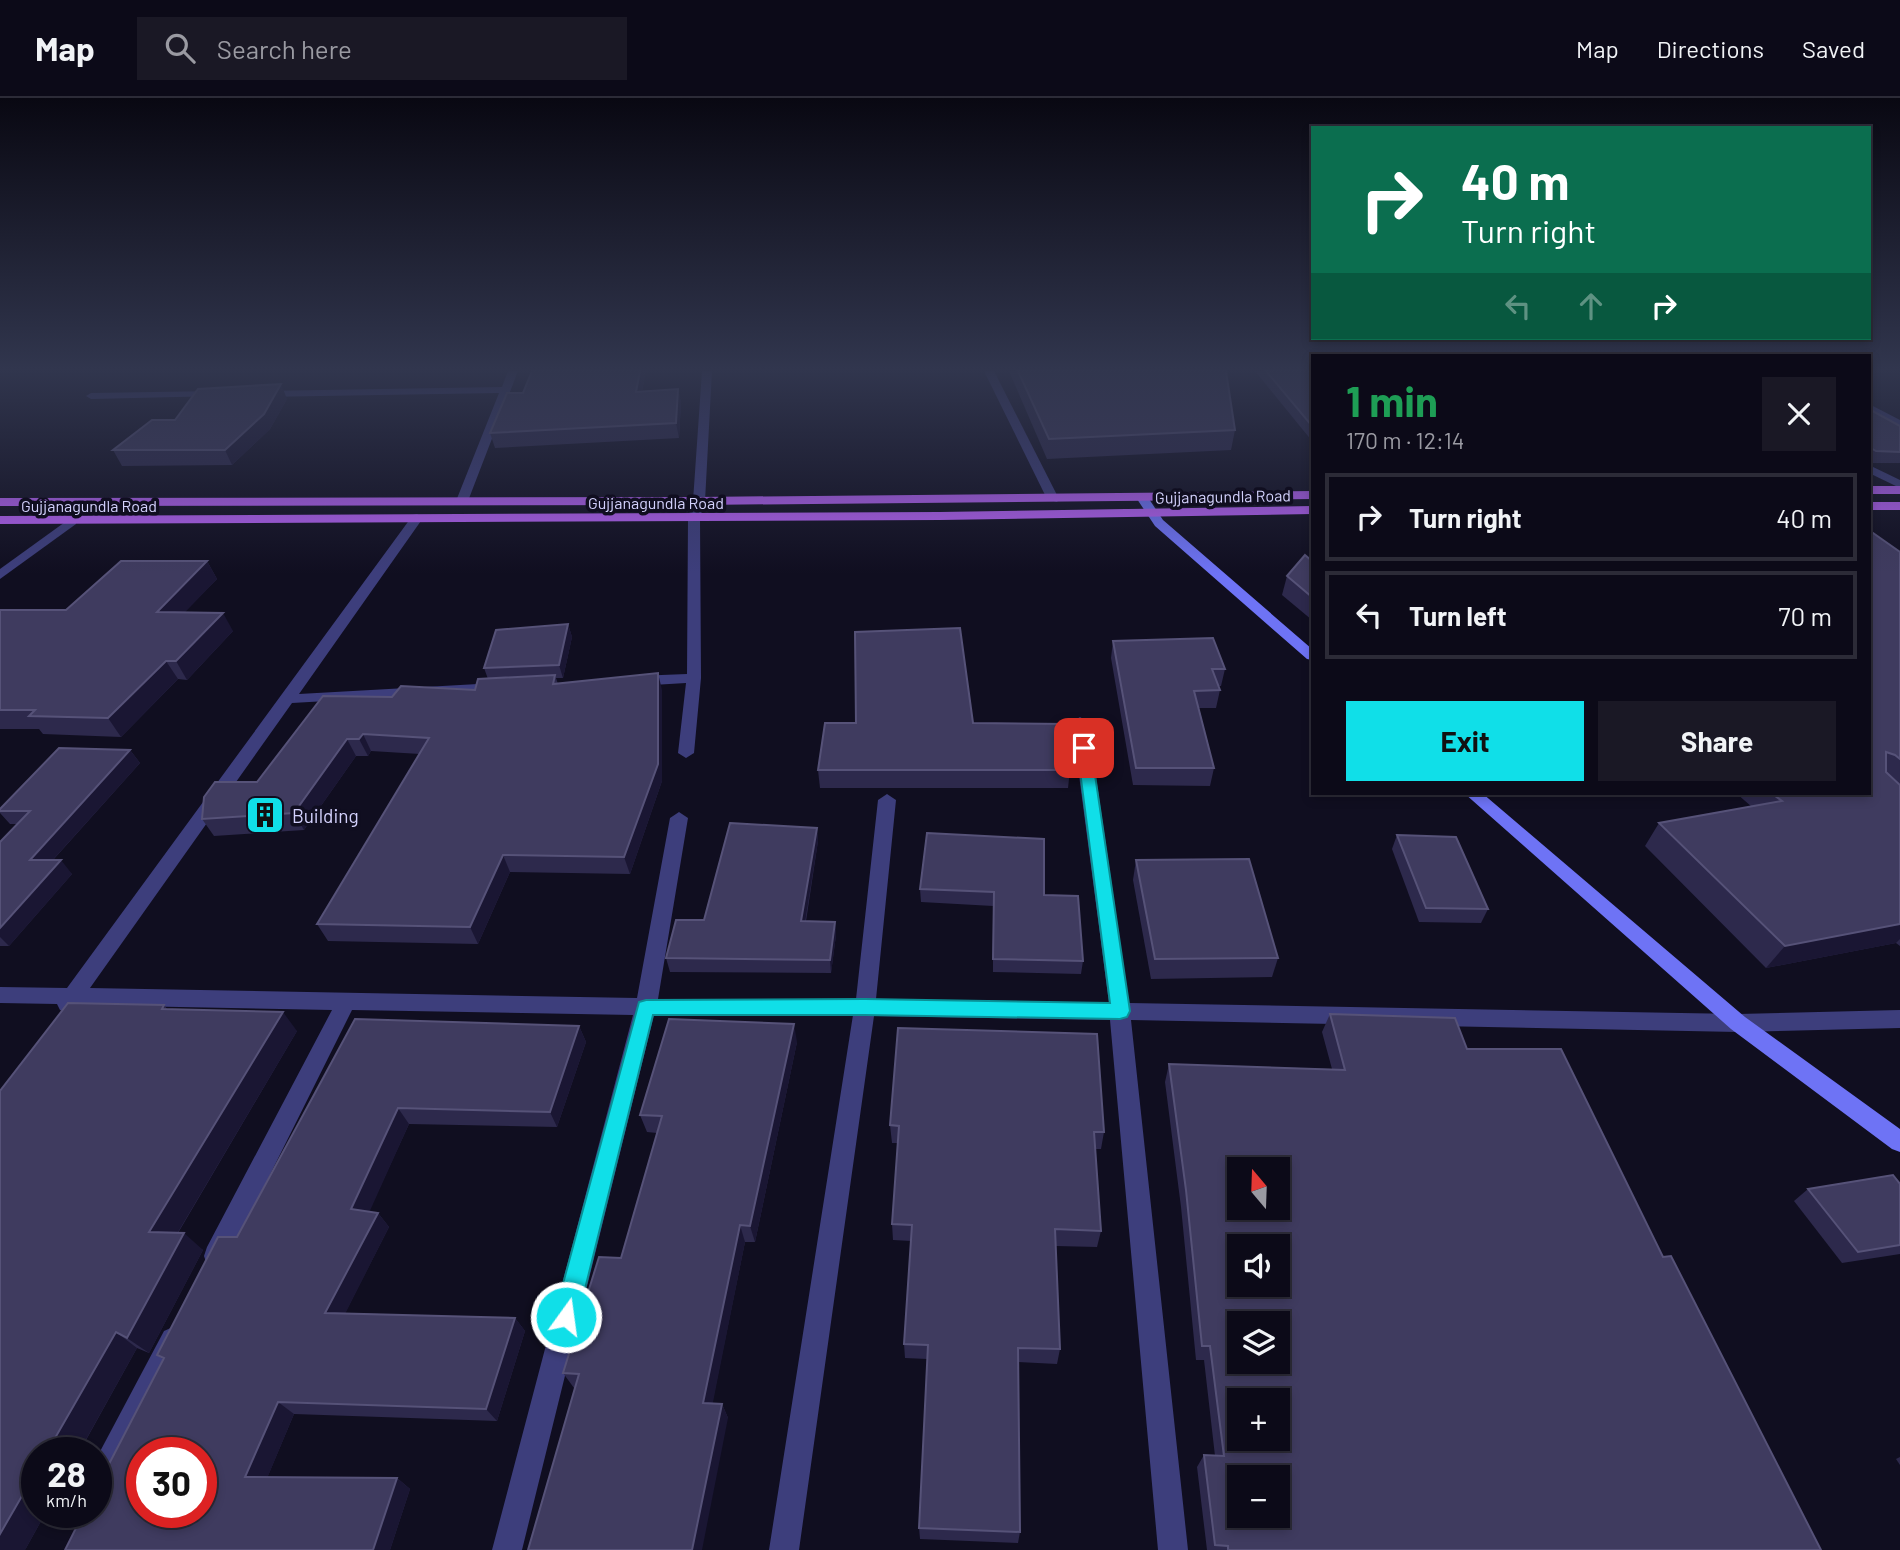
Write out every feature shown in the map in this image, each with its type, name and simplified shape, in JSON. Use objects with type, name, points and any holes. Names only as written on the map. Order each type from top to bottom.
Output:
[{"type":"main road","points":[[1871,490],[1900,488]]},
{"type":"main road","name":"Gujjanagundla Road","points":[[0,502],[1143,499],[1311,495]]},
{"type":"main road","points":[[1871,506],[1900,506]]},
{"type":"main road","name":"Gujjanagundla Road","points":[[0,520],[694,518],[1311,510]]},
{"type":"street","points":[[462,501],[487,439]]},
{"type":"street","points":[[687,754],[694,678],[694,518],[699,501],[703,439]]},
{"type":"street","points":[[1023,439],[1053,499]]},
{"type":"street","points":[[1871,469],[1900,488]]},
{"type":"street","points":[[1143,499],[1150,513],[1311,655]]},
{"type":"street","points":[[56,1019],[417,518]]},
{"type":"street","points":[[0,575],[72,521]]},
{"type":"street","points":[[624,681],[694,678]]},
{"type":"street","points":[[287,699],[515,687]]},
{"type":"street","points":[[1080,722],[1120,1011],[1173,1550]]},
{"type":"street","points":[[1474,795],[1738,1023],[1900,1142]]},
{"type":"street","points":[[784,1550],[865,1007],[887,800]]},
{"type":"street","points":[[507,1550],[646,1007],[679,818]]},
{"type":"street","points":[[0,995],[1738,1023],[1900,1019]]},
{"type":"street","points":[[203,1281],[347,1000]]},
{"type":"street","points":[[112,1458],[184,1318]]},
{"type":"building","points":[[128,439],[237,439],[225,450],[113,450]]},
{"type":"building","points":[[1871,439],[1900,439],[1900,452],[1876,451],[1871,448]]},
{"type":"building","points":[[1873,533],[1900,552],[1900,759],[1886,752],[1886,772],[1900,785],[1900,924],[1785,946],[1659,823],[1782,801],[1774,795],[1871,795]]},
{"type":"building","points":[[1305,555],[1311,560],[1311,596],[1287,576]]},
{"type":"building","points":[[121,561],[207,561],[157,612],[223,613],[176,661],[166,661],[108,718],[29,716],[35,710],[0,710],[0,610],[66,610]]},
{"type":"building","points":[[568,624],[559,665],[484,668],[496,630]]},
{"type":"building","points":[[960,628],[973,723],[1067,724],[1070,770],[818,770],[825,723],[856,723],[855,632]]},
{"type":"building","points":[[1213,638],[1225,669],[1212,669],[1220,690],[1194,691],[1214,768],[1136,768],[1113,641]]},
{"type":"building","points":[[658,673],[658,764],[624,857],[503,855],[470,927],[317,924],[429,738],[363,734],[359,739],[347,739],[294,813],[202,819],[204,797],[215,782],[257,782],[323,696],[392,697],[401,686],[475,690],[478,679],[555,675],[553,684]]},
{"type":"building","points":[[59,748],[130,750],[30,860],[61,860],[0,928],[0,842],[30,811],[0,809]]},
{"type":"building","points":[[730,823],[817,828],[801,921],[835,922],[830,960],[666,958],[676,920],[704,920]]},
{"type":"building","points":[[927,833],[1044,839],[1044,895],[1078,896],[1083,961],[993,959],[994,892],[920,889]]},
{"type":"building","points":[[1397,835],[1456,837],[1488,909],[1426,908]]},
{"type":"building","points":[[1249,859],[1278,958],[1155,959],[1136,860]]},
{"type":"building","points":[[68,1003],[283,1012],[149,1232],[184,1233],[127,1338],[116,1332],[56,1437],[21,1437],[21,1498],[0,1534],[0,1091]]},
{"type":"building","points":[[1330,1014],[1455,1018],[1467,1049],[1561,1049],[1663,1257],[1671,1256],[1821,1550],[1228,1550],[1228,1546],[1215,1545],[1204,1455],[1224,1456],[1210,1346],[1202,1346],[1186,1190],[1169,1064],[1345,1070]]},
{"type":"building","points":[[355,1019],[579,1026],[550,1112],[398,1108],[351,1209],[378,1213],[325,1313],[515,1318],[486,1409],[278,1402],[245,1477],[397,1478],[373,1550],[65,1550],[76,1528],[112,1528],[112,1458],[164,1358],[157,1355],[218,1237],[237,1237]]},
{"type":"building","points":[[669,1019],[794,1024],[750,1226],[740,1225],[703,1403],[722,1404],[692,1550],[528,1550],[579,1374],[563,1373],[599,1257],[621,1258],[662,1116],[640,1115]]},
{"type":"building","points":[[898,1028],[1097,1034],[1104,1132],[1094,1132],[1101,1231],[1055,1229],[1060,1349],[1018,1348],[1020,1532],[919,1528],[928,1345],[904,1344],[912,1225],[892,1224],[899,1126],[890,1125]]},
{"type":"building","points":[[1893,1175],[1900,1184],[1900,1245],[1858,1252],[1808,1189]]},
{"type":"place","name":"Building","points":[[265,815]]},
{"type":"route","points":[[566,1317],[646,1007],[1120,1011],[1084,748]]}]
